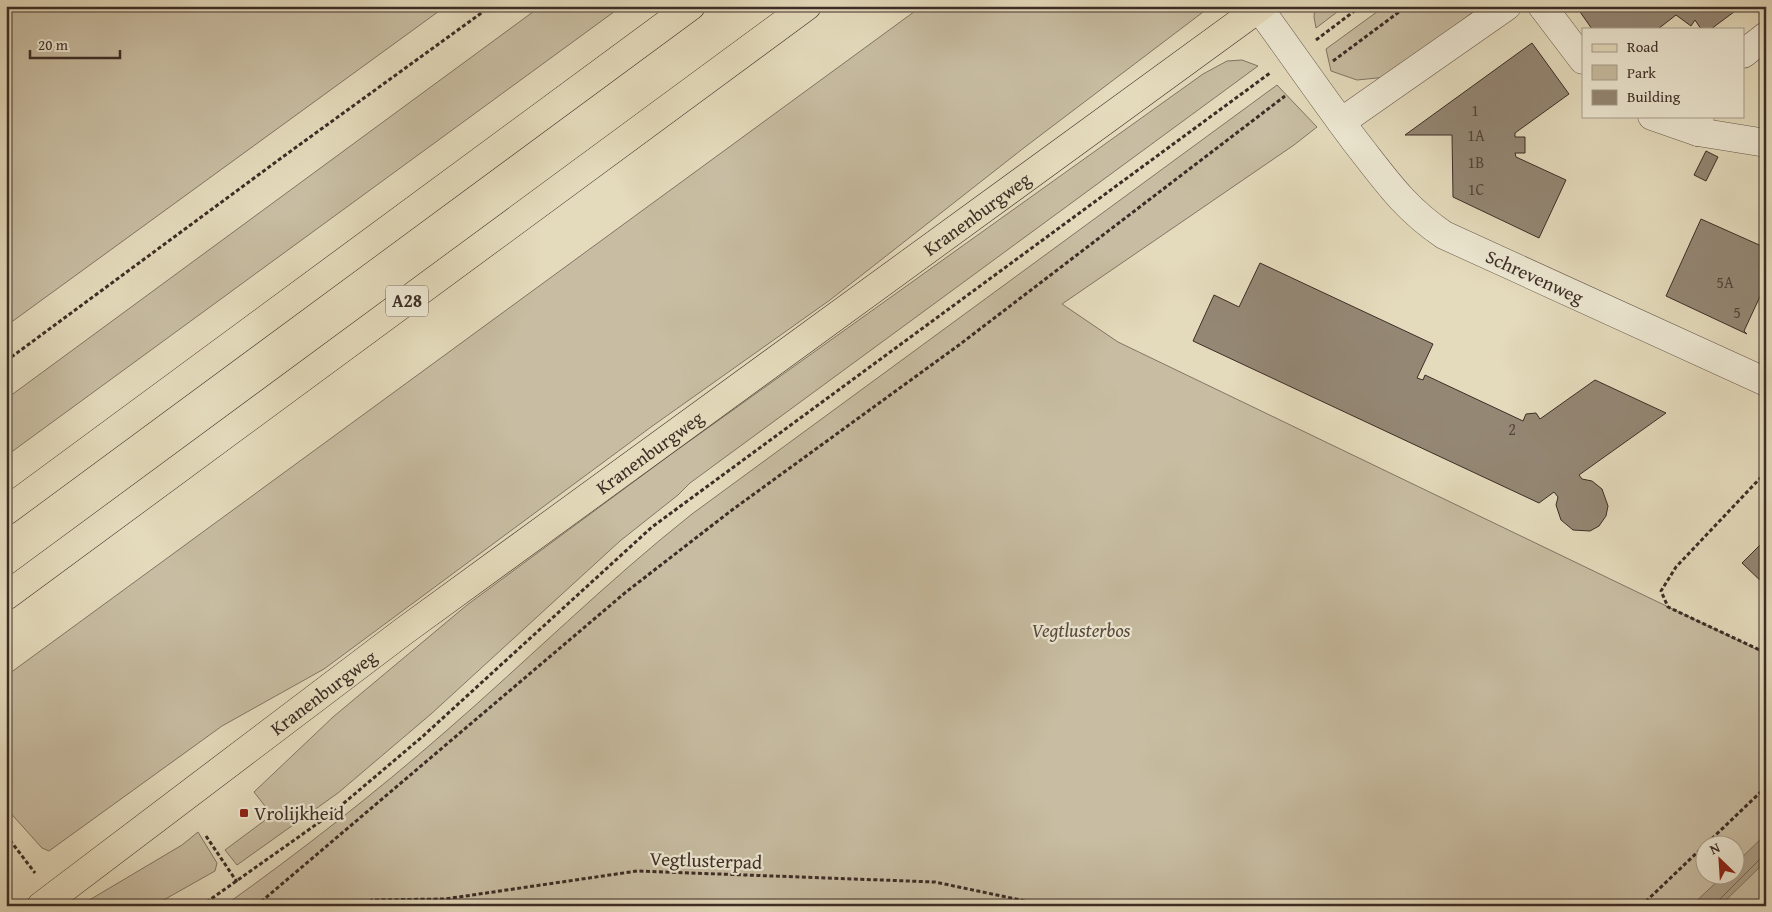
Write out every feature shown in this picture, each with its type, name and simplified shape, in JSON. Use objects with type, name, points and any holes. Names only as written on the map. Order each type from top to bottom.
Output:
[{"type":"main road","points":[[6,511],[690,6]]},
{"type":"main road","name":"A28","points":[[6,596],[807,6]]},
{"type":"main road","name":"Kranenburgweg","points":[[47,901],[404,631],[1260,7]]},
{"type":"street","points":[[1341,122],[1507,6]]},
{"type":"street","points":[[1542,6],[1582,59]]},
{"type":"street","name":"Schrevenweg","points":[[1260,7],[1341,122],[1400,199],[1418,217],[1444,235],[1766,382]]},
{"type":"street","points":[[1744,53],[1766,36]]},
{"type":"street","points":[[1664,118],[1699,124],[1765,141]]},
{"type":"path","points":[[6,361],[491,6]]},
{"type":"path","points":[[201,906],[331,814],[422,738],[652,527],[1361,6]]},
{"type":"path","points":[[256,906],[626,592],[732,510],[959,346],[1406,6]]},
{"type":"path","points":[[1766,472],[1676,567],[1661,591],[1668,607],[1766,653]]},
{"type":"path","points":[[1641,906],[1766,787]]},
{"type":"path","points":[[6,835],[47,901]]},
{"type":"path","points":[[206,836],[237,882]]},
{"type":"path","name":"Vegtlusterpad","points":[[364,906],[372,900],[445,899],[637,871],[935,882],[1049,906]]},
{"type":"green space","points":[[6,6],[446,6],[6,326]]},
{"type":"green space","points":[[541,6],[622,6],[6,456],[6,399]]},
{"type":"green space","points":[[922,6],[1211,6],[1025,147],[830,300],[651,427],[324,669],[222,726],[49,851],[42,848],[6,808],[6,676]]},
{"type":"green space","points":[[1315,6],[1345,6],[1316,28]]},
{"type":"green space","points":[[1385,6],[1481,6],[1387,77],[1357,80],[1331,71],[1326,49]]},
{"type":"green space","points":[[1242,60],[1258,66],[690,483],[678,495],[620,541],[431,714],[338,793],[237,865],[225,850],[272,815],[254,792],[333,717],[467,605],[670,455],[1203,74],[1227,61]]},
{"type":"green space","name":"Vegtlusterbos","points":[[1277,85],[1317,127],[1294,145],[1062,304],[1118,342],[1766,654],[1766,906],[224,906],[309,843],[391,778],[476,705],[660,540],[692,514]]},
{"type":"green space","points":[[198,832],[217,863],[215,871],[153,906],[88,906],[86,902],[182,845]]},
{"type":"water","points":[[1766,834],[1766,861],[1744,883],[1744,855]]},
{"type":"water","points":[[1714,884],[1742,884],[1720,906],[1691,906]]},
{"type":"building","points":[[1581,6],[1742,6],[1712,28],[1700,28],[1695,20],[1691,26],[1676,15],[1659,28],[1591,28],[1578,9]]},
{"type":"building","points":[[1532,43],[1569,94],[1515,133],[1515,137],[1525,137],[1525,153],[1515,153],[1516,157],[1566,180],[1539,238],[1453,197],[1452,135],[1405,135]]},
{"type":"building","points":[[1706,151],[1718,157],[1706,181],[1694,175]]},
{"type":"building","points":[[1701,219],[1766,248],[1766,292],[1763,290],[1744,331],[1747,334],[1666,296]]},
{"type":"building","points":[[1260,263],[1433,344],[1417,378],[1423,380],[1425,375],[1523,421],[1526,414],[1536,413],[1540,419],[1595,380],[1666,413],[1579,475],[1582,479],[1592,481],[1602,489],[1608,506],[1606,516],[1599,526],[1590,531],[1573,530],[1561,520],[1556,505],[1558,497],[1554,492],[1539,503],[1193,341],[1214,295],[1239,307]]},
{"type":"building","points":[[1766,539],[1766,586],[1742,563]]},
{"type":"place","name":"Vrolijkheid","points":[[244,813]]}]
